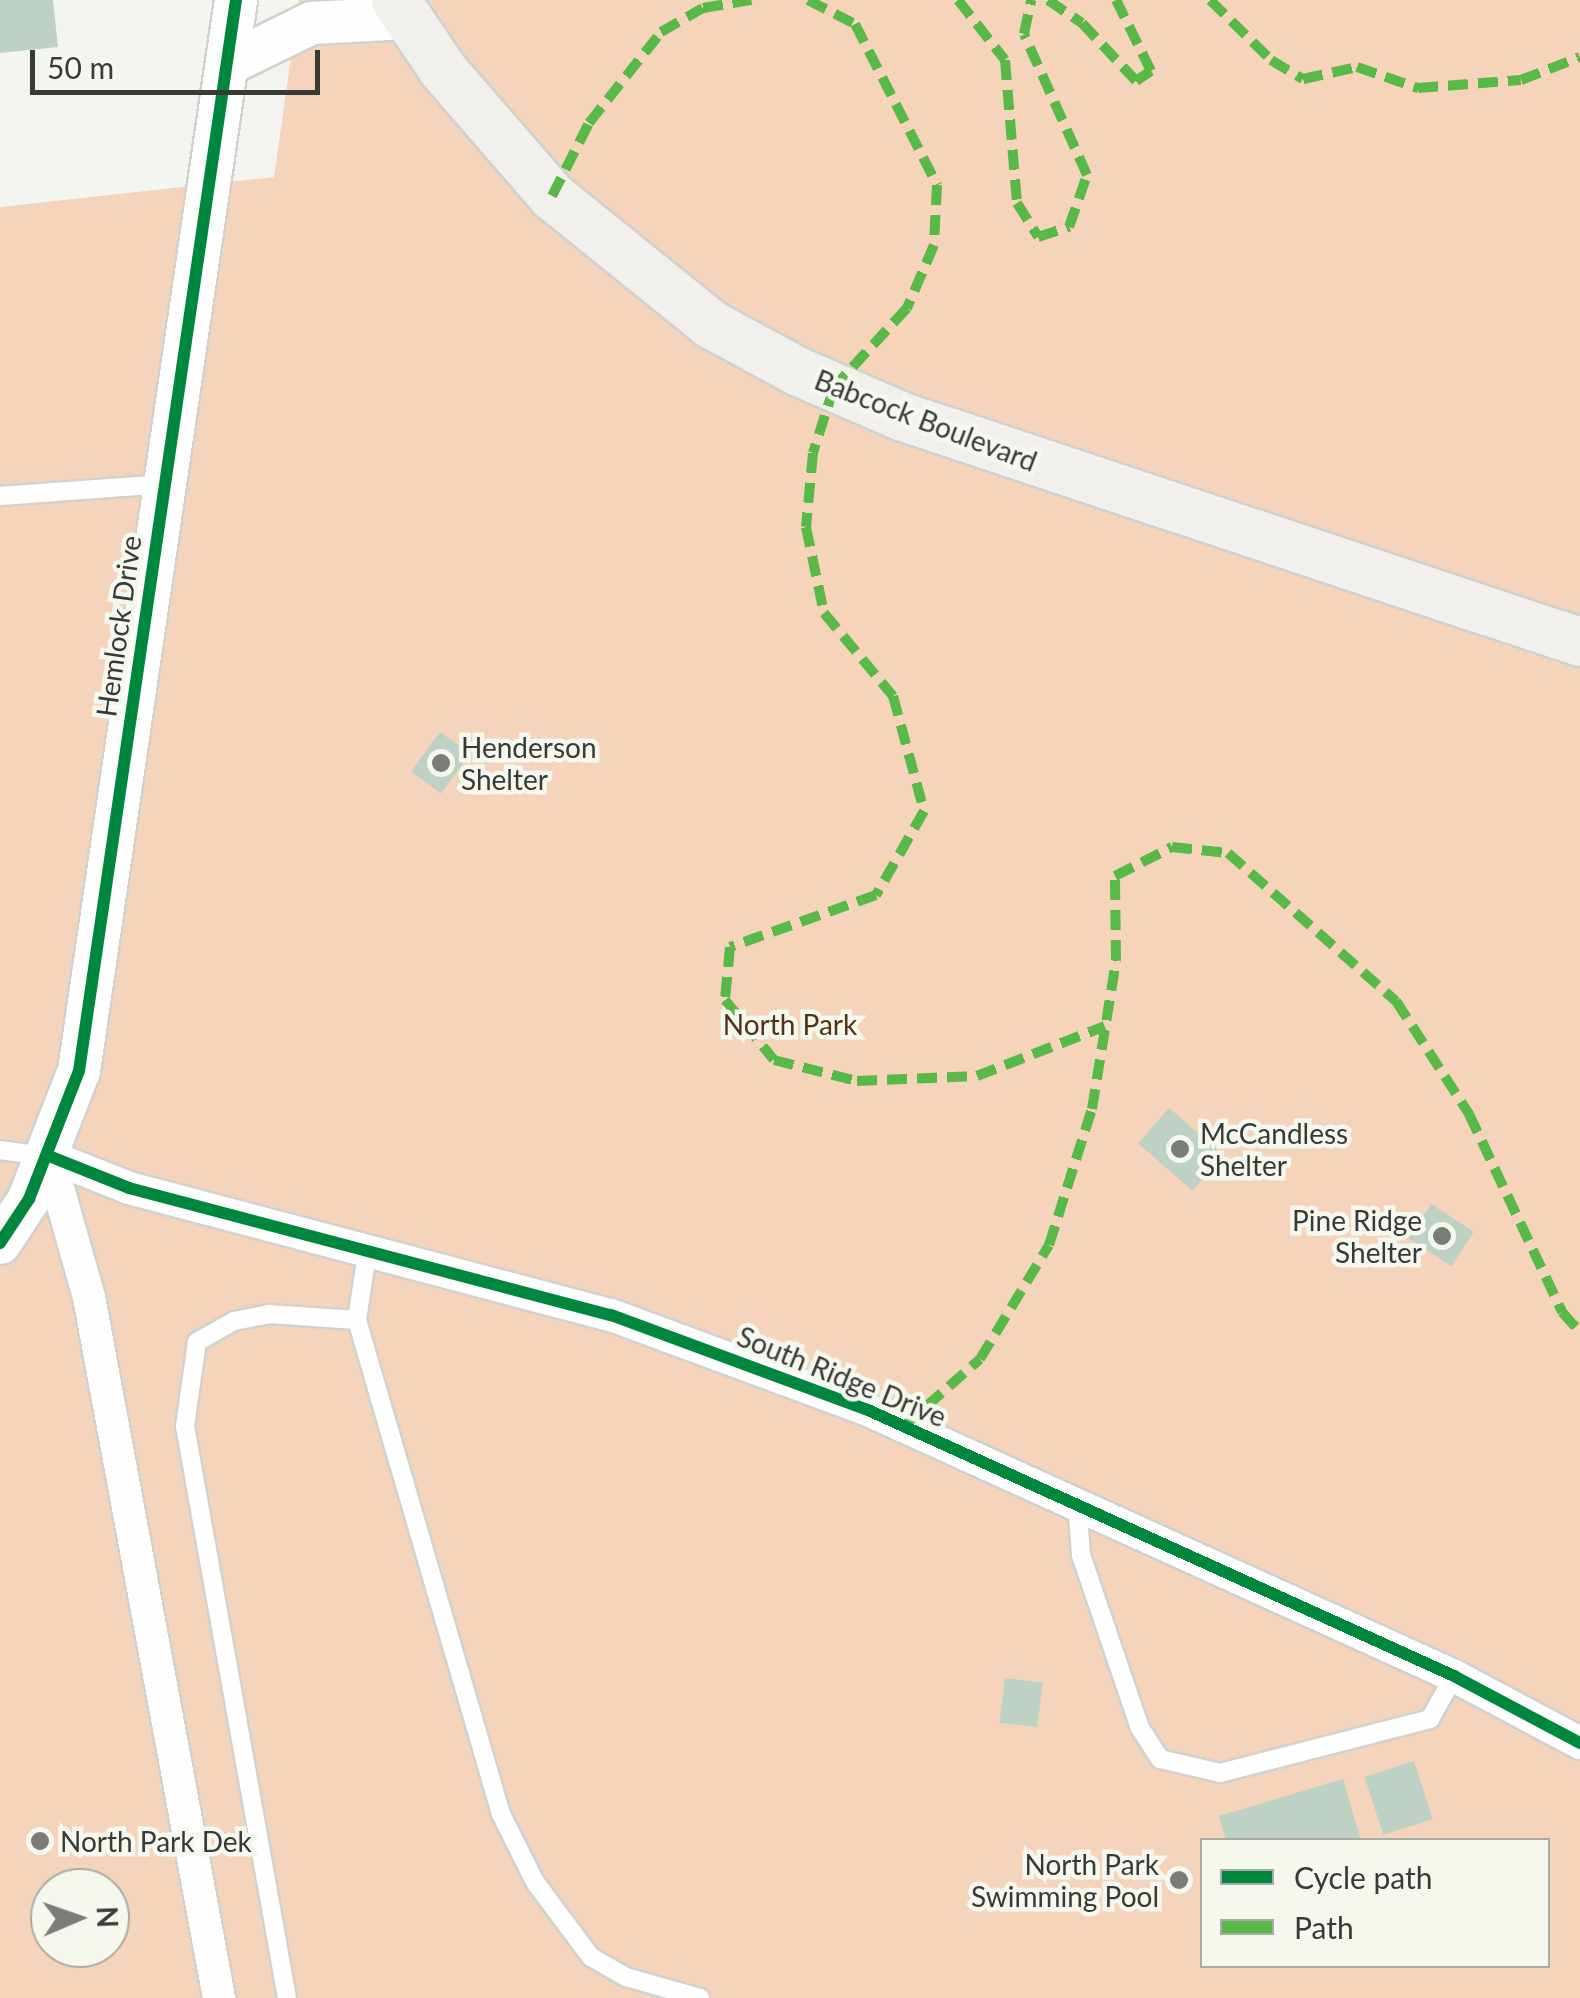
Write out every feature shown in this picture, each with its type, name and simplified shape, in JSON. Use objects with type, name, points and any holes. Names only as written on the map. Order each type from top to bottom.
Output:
[{"type":"main road","name":"Babcock Boulevard","points":[[402,9],[552,196],[712,325],[799,372],[903,418],[1580,642]]},
{"type":"street","name":"Hemlock Drive","points":[[0,1242],[48,1156],[85,1036],[236,0]]},
{"type":"street","points":[[228,64],[312,22],[402,9]]},
{"type":"street","points":[[48,1156],[89,1297],[219,1998]]},
{"type":"street","name":"South Ridge Drive","points":[[48,1156],[128,1188],[368,1247],[612,1315],[868,1410],[1077,1500],[1454,1676],[1580,1742]]},
{"type":"lane","points":[[0,496],[164,484]]},
{"type":"lane","points":[[0,1150],[48,1156]]},
{"type":"lane","points":[[368,1247],[357,1320],[474,1735],[501,1814],[535,1882],[591,1957],[626,1977],[700,1998]]},
{"type":"lane","points":[[287,1998],[185,1426],[197,1342],[234,1321],[269,1314],[357,1320]]},
{"type":"lane","points":[[1077,1500],[1081,1555],[1140,1728],[1160,1759],[1220,1773],[1430,1719],[1454,1676]]},
{"type":"green space","name":"North Park","points":[[299,0],[1580,0],[1580,1998],[0,1998],[0,207],[274,177]]},
{"type":"building","points":[[0,0],[53,0],[58,47],[0,53]]},
{"type":"building","name":"Henderson Shelter","points":[[440,732],[470,754],[441,793],[411,772]]},
{"type":"building","name":"McCandless Shelter","points":[[1169,1108],[1223,1155],[1193,1191],[1138,1143]]},
{"type":"building","name":"Pine Ridge Shelter","points":[[1431,1204],[1474,1232],[1451,1266],[1409,1238]]},
{"type":"building","points":[[1005,1678],[1043,1683],[1037,1727],[1000,1723]]},
{"type":"building","points":[[1414,1761],[1433,1819],[1383,1835],[1365,1777]]},
{"type":"building","points":[[1343,1779],[1360,1838],[1225,1838],[1219,1816]]},
{"type":"marked path","points":[[552,196],[589,123],[661,32],[703,8],[751,0]]},
{"type":"marked path","points":[[808,0],[855,24],[937,185],[934,245],[907,308],[834,387],[813,453],[806,527],[824,613],[893,696],[924,811],[876,895],[730,947],[725,1000],[774,1060],[857,1081],[977,1076],[1105,1026]]},
{"type":"marked path","points":[[958,0],[1005,60],[1017,203],[1038,237],[1069,227],[1087,175],[1024,34],[1031,0]]},
{"type":"marked path","points":[[1048,0],[1082,23],[1136,81],[1151,71],[1116,0]]},
{"type":"marked path","points":[[1210,0],[1271,60],[1303,79],[1357,67],[1418,88],[1521,80],[1580,57]]},
{"type":"marked path","points":[[904,1426],[980,1359],[1049,1245],[1092,1109],[1116,960],[1115,876],[1172,847],[1228,853],[1396,1001],[1469,1114],[1562,1312],[1580,1332]]},
{"type":"cycle path","points":[[0,1243],[29,1199],[79,1071],[236,0]]},
{"type":"cycle path","points":[[49,1156],[129,1188],[611,1315],[868,1410],[1454,1676],[1580,1743]]},
{"type":"place","name":"Henderson Shelter","points":[[441,763]]},
{"type":"place","name":"McCandless Shelter","points":[[1180,1149]]},
{"type":"place","name":"Pine Ridge Shelter","points":[[1442,1236]]},
{"type":"place","name":"North Park Dek","points":[[40,1841]]},
{"type":"place","name":"North Park Swimming Pool","points":[[1179,1880]]}]
